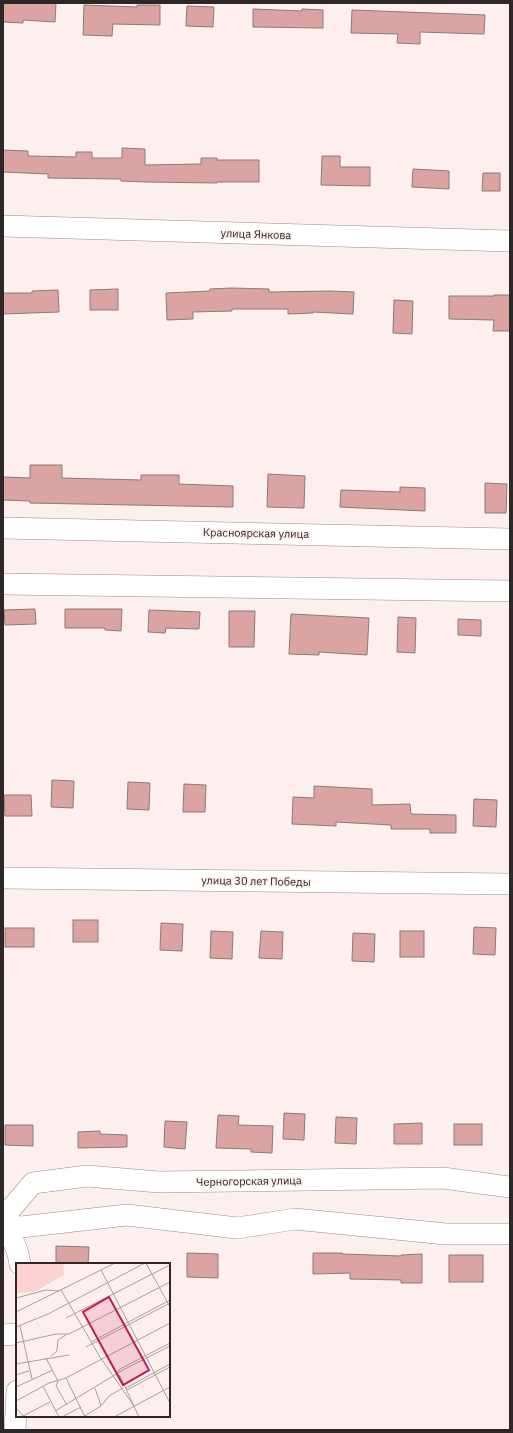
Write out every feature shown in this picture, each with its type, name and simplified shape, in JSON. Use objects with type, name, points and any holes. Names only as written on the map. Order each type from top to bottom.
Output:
[{"type":"street","name":"улица Янкова","points":[[3,226],[510,241]]},
{"type":"street","name":"Красноярская улица","points":[[3,528],[510,539]]},
{"type":"street","points":[[3,584],[510,591]]},
{"type":"street","name":"улица 30 лет Победы","points":[[3,878],[510,884]]},
{"type":"street","name":"Черногорская улица","points":[[3,1218],[33,1183],[87,1176],[159,1182],[442,1178],[510,1187]]},
{"type":"street","points":[[3,1224],[21,1227],[127,1215],[237,1228],[295,1219],[446,1234],[510,1234]]},
{"type":"street","points":[[3,1228],[7,1231],[18,1252],[20,1263]]},
{"type":"street","points":[[3,1335],[16,1334]]},
{"type":"street","points":[[15,1430],[16,1410]]},
{"type":"building","points":[[3,3],[56,3],[55,22],[23,20],[23,23],[3,22]]},
{"type":"building","points":[[84,5],[137,7],[137,5],[160,5],[160,25],[113,24],[112,36],[83,35]]},
{"type":"building","points":[[187,6],[214,7],[213,27],[186,26]]},
{"type":"building","points":[[253,9],[302,11],[302,9],[323,10],[323,28],[253,27]]},
{"type":"building","points":[[352,10],[485,15],[484,34],[420,32],[420,44],[397,43],[398,34],[351,33]]},
{"type":"building","points":[[122,148],[145,149],[145,165],[201,164],[201,158],[217,158],[217,160],[259,160],[259,182],[217,183],[121,181],[121,179],[48,178],[48,174],[3,172],[3,150],[28,151],[28,156],[76,157],[76,152],[92,152],[92,158],[122,158]]},
{"type":"building","points":[[322,156],[340,156],[340,167],[370,167],[370,186],[321,185]]},
{"type":"building","points":[[413,169],[449,171],[449,189],[412,187]]},
{"type":"building","points":[[483,173],[500,173],[500,191],[482,191]]},
{"type":"building","points":[[118,289],[118,310],[90,310],[90,290]]},
{"type":"building","points":[[210,289],[269,289],[269,292],[354,292],[353,314],[313,312],[288,314],[288,309],[232,309],[232,311],[193,312],[193,319],[167,320],[166,293],[210,291]]},
{"type":"building","points":[[58,290],[59,312],[3,314],[3,293],[32,293],[32,291]]},
{"type":"building","points":[[510,295],[510,331],[493,331],[494,320],[449,319],[449,296]]},
{"type":"building","points":[[394,300],[413,301],[412,334],[393,333]]},
{"type":"building","points":[[30,465],[62,465],[62,478],[141,480],[141,475],[179,475],[179,484],[233,486],[233,507],[30,503],[30,501],[3,500],[3,477],[30,478]]},
{"type":"building","points":[[268,474],[305,476],[304,508],[267,507]]},
{"type":"building","points":[[485,483],[507,484],[506,513],[485,513]]},
{"type":"building","points":[[400,487],[425,488],[425,511],[340,507],[341,490],[400,492]]},
{"type":"building","points":[[35,609],[36,624],[5,625],[4,610]]},
{"type":"building","points":[[65,609],[122,609],[121,631],[105,630],[105,628],[65,628]]},
{"type":"building","points":[[149,610],[200,612],[199,629],[166,628],[165,633],[148,632]]},
{"type":"building","points":[[229,611],[255,611],[254,647],[229,647]]},
{"type":"building","points":[[291,614],[369,618],[367,655],[319,652],[319,655],[289,654]]},
{"type":"building","points":[[398,617],[416,618],[415,653],[397,652]]},
{"type":"building","points":[[458,619],[481,620],[481,636],[458,635]]},
{"type":"building","points":[[52,780],[74,781],[73,808],[51,807]]},
{"type":"building","points":[[128,782],[150,783],[149,810],[127,809]]},
{"type":"building","points":[[184,784],[206,785],[205,812],[183,812]]},
{"type":"building","points":[[314,786],[372,789],[372,805],[410,804],[411,814],[456,815],[456,833],[430,833],[430,829],[391,829],[391,825],[336,822],[336,826],[292,824],[293,797],[314,798]]},
{"type":"building","points":[[4,795],[31,795],[32,816],[5,816]]},
{"type":"building","points":[[474,799],[497,800],[496,827],[473,826]]},
{"type":"building","points":[[73,920],[98,920],[98,942],[73,942]]},
{"type":"building","points":[[161,923],[183,924],[182,951],[160,950]]},
{"type":"building","points":[[474,927],[496,928],[495,955],[473,954]]},
{"type":"building","points":[[5,928],[34,928],[34,947],[5,947]]},
{"type":"building","points":[[211,931],[233,932],[232,959],[210,958]]},
{"type":"building","points":[[261,931],[283,932],[282,959],[259,958]]},
{"type":"building","points":[[400,931],[424,931],[424,957],[400,957]]},
{"type":"building","points":[[353,933],[375,934],[374,962],[352,961]]},
{"type":"building","points":[[284,1113],[305,1114],[304,1140],[283,1139]]},
{"type":"building","points":[[218,1115],[239,1116],[238,1125],[273,1126],[272,1153],[251,1152],[251,1149],[216,1148]]},
{"type":"building","points":[[336,1117],[357,1118],[356,1144],[335,1143]]},
{"type":"building","points":[[165,1121],[187,1122],[185,1149],[164,1147]]},
{"type":"building","points":[[422,1123],[422,1144],[394,1144],[394,1124]]},
{"type":"building","points":[[454,1124],[482,1124],[482,1145],[454,1145]]},
{"type":"building","points":[[5,1125],[33,1125],[33,1146],[5,1145]]},
{"type":"building","points":[[100,1131],[100,1134],[127,1135],[127,1147],[78,1148],[78,1132]]},
{"type":"building","points":[[56,1246],[89,1247],[88,1263],[56,1263]]},
{"type":"building","points":[[187,1253],[218,1254],[218,1278],[187,1277]]},
{"type":"building","points":[[313,1253],[401,1256],[422,1254],[422,1283],[401,1283],[401,1280],[350,1279],[350,1273],[313,1274]]},
{"type":"building","points":[[449,1255],[483,1255],[483,1282],[449,1282]]}]
